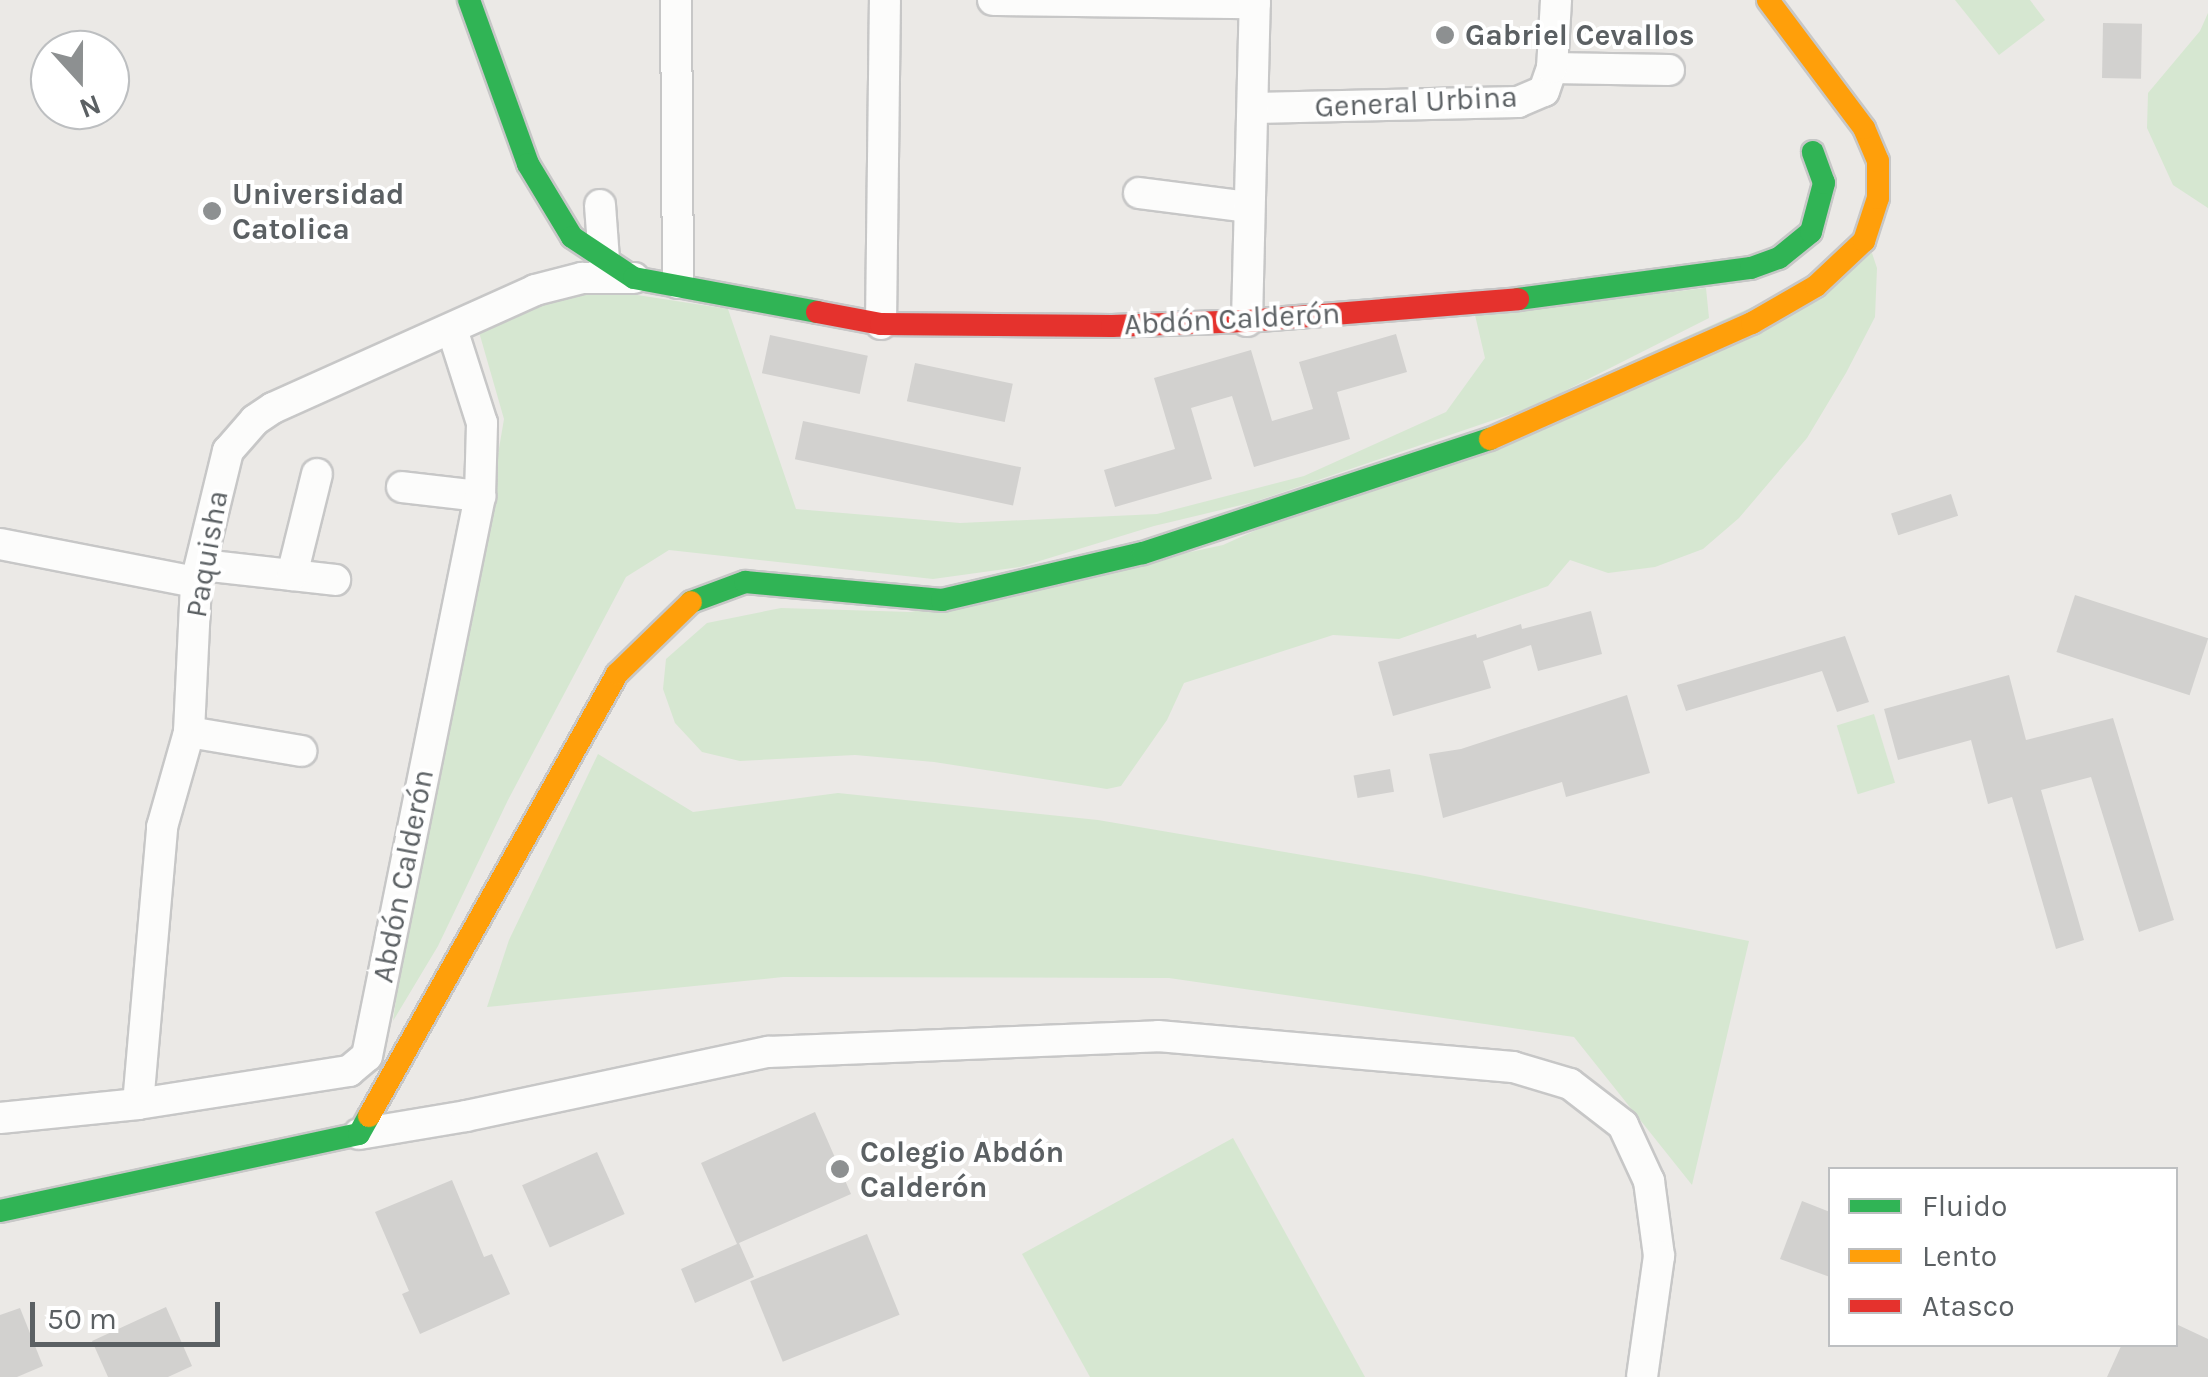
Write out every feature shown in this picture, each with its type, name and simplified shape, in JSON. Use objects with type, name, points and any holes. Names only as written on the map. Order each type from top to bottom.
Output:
[{"type":"street","name":"Abdón Calderón","points":[[469,0],[528,164],[572,237],[634,278],[881,324],[1112,326],[1247,321],[1514,299],[1751,268],[1779,258],[1811,232],[1824,182],[1813,152]]},
{"type":"street","points":[[676,0],[678,284]]},
{"type":"street","points":[[881,324],[885,0]]},
{"type":"street","points":[[993,0],[1255,2],[1247,321]]},
{"type":"street","name":"General Urbina","points":[[1254,108],[1518,102],[1544,92],[1552,68],[1556,0]]},
{"type":"street","points":[[360,1134],[617,674],[689,603],[746,582],[942,600],[1143,553],[1469,448],[1752,324],[1816,286],[1864,241],[1878,198],[1878,161],[1864,128],[1768,0]]},
{"type":"street","points":[[1552,68],[1669,70]]},
{"type":"street","points":[[1139,193],[1248,207]]},
{"type":"street","points":[[600,205],[604,259]]},
{"type":"street","name":"Paquisha","points":[[138,1104],[162,828],[189,732],[199,574],[228,451],[255,420],[292,398],[558,282],[634,278]]},
{"type":"street","name":"Abdón Calderón","points":[[0,1118],[138,1104],[349,1071],[366,1056],[480,496],[482,423],[452,329]]},
{"type":"street","points":[[292,574],[316,474]]},
{"type":"street","points":[[402,487],[480,496]]},
{"type":"street","points":[[0,544],[199,574],[292,574],[335,580]]},
{"type":"street","points":[[189,732],[301,750]]},
{"type":"street","points":[[0,1210],[768,1052],[1158,1036],[1513,1067],[1570,1084],[1623,1124],[1650,1181],[1659,1256],[1642,1377]]},
{"type":"green space","points":[[1955,0],[2030,0],[2045,20],[1999,55]]},
{"type":"green space","points":[[2208,13],[2208,208],[2173,185],[2147,128],[2148,93],[2200,31]]},
{"type":"green space","points":[[1872,253],[1877,268],[1875,317],[1846,373],[1807,438],[1739,518],[1703,549],[1655,567],[1608,573],[1570,560],[1548,586],[1399,639],[1333,635],[1184,683],[1167,720],[1121,786],[1107,789],[934,762],[855,755],[740,761],[702,752],[675,723],[663,689],[666,659],[707,623],[781,608],[911,612],[1223,545]]},
{"type":"green space","points":[[1706,288],[1709,318],[1535,406],[1254,502],[1154,526],[1020,567],[933,579],[669,550],[626,577],[508,800],[438,946],[393,1021],[421,818],[470,619],[504,419],[477,325],[526,304],[611,291],[728,309],[796,509],[960,523],[1157,514],[1304,476],[1446,412],[1485,358],[1475,315]]},
{"type":"green space","points":[[1874,714],[1895,783],[1858,794],[1837,725]]},
{"type":"green space","points":[[598,754],[693,812],[838,793],[1098,820],[1420,875],[1749,941],[1692,1185],[1574,1037],[1169,978],[783,977],[487,1007],[509,940]]},
{"type":"green space","points":[[1233,1138],[1365,1377],[1090,1377],[1022,1254]]},
{"type":"building","points":[[2103,23],[2142,24],[2141,79],[2102,78]]},
{"type":"building","points":[[1396,334],[1407,372],[1337,392],[1350,439],[1254,467],[1232,396],[1191,408],[1212,479],[1115,507],[1104,470],[1175,449],[1154,378],[1251,350],[1272,421],[1313,409],[1299,362]]},
{"type":"building","points":[[770,335],[868,356],[860,394],[762,373]]},
{"type":"building","points":[[915,363],[1013,384],[1005,422],[907,401]]},
{"type":"building","points":[[803,421],[1021,467],[1013,506],[795,459]]},
{"type":"building","points":[[1951,494],[1958,516],[1898,535],[1891,513]]},
{"type":"building","points":[[2075,595],[2208,638],[2190,695],[2056,652]]},
{"type":"building","points":[[1591,611],[1602,654],[1538,671],[1531,645],[1483,661],[1491,688],[1393,716],[1378,662],[1476,634],[1477,638],[1521,624],[1522,629]]},
{"type":"building","points":[[1845,636],[1869,702],[1837,712],[1822,671],[1686,711],[1677,685]]},
{"type":"building","points":[[2009,675],[2026,740],[2113,718],[2174,920],[2139,932],[2091,777],[2041,790],[2084,940],[2056,949],[2012,797],[1988,804],[1971,740],[1898,760],[1884,709]]},
{"type":"building","points":[[1627,695],[1650,773],[1566,797],[1562,782],[1443,818],[1429,754],[1461,749]]},
{"type":"building","points":[[1390,769],[1394,792],[1358,798],[1354,775]]},
{"type":"building","points":[[815,1112],[851,1194],[739,1243],[754,1277],[695,1303],[681,1269],[737,1244],[701,1163]]},
{"type":"building","points":[[597,1152],[625,1214],[550,1247],[522,1185]]},
{"type":"building","points":[[452,1180],[484,1257],[492,1254],[510,1294],[420,1334],[402,1294],[409,1291],[375,1212]]},
{"type":"building","points":[[1802,1201],[1828,1211],[1828,1276],[1780,1259]]},
{"type":"building","points":[[867,1234],[900,1315],[783,1362],[750,1281]]},
{"type":"building","points":[[166,1307],[192,1366],[168,1377],[108,1377],[92,1341]]},
{"type":"building","points":[[20,1308],[43,1366],[17,1377],[0,1377],[0,1315]]},
{"type":"building","points":[[2178,1325],[2208,1339],[2208,1377],[2107,1377],[2121,1347],[2178,1347]]},
{"type":"traffic: fast","points":[[469,0],[528,164],[572,237],[634,278],[817,312]]},
{"type":"traffic: fast","points":[[1518,299],[1751,268],[1779,258],[1811,232],[1824,183],[1813,152]]},
{"type":"traffic: fast","points":[[691,602],[745,582],[942,600],[1143,553],[1490,439]]},
{"type":"traffic: fast","points":[[0,1211],[359,1134],[369,1116]]},
{"type":"traffic: slow","points":[[1490,439],[1752,323],[1816,286],[1864,241],[1878,198],[1878,161],[1864,128],[1768,0]]},
{"type":"traffic: slow","points":[[369,1116],[617,674],[691,602]]},
{"type":"traffic: jam","points":[[817,312],[881,324],[1112,326],[1247,321],[1518,299]]},
{"type":"place","name":"Gabriel Cevallos","points":[[1445,35]]},
{"type":"place","name":"Universidad Catolica","points":[[212,211]]},
{"type":"place","name":"Colegio Abdón Calderón","points":[[840,1169]]}]
